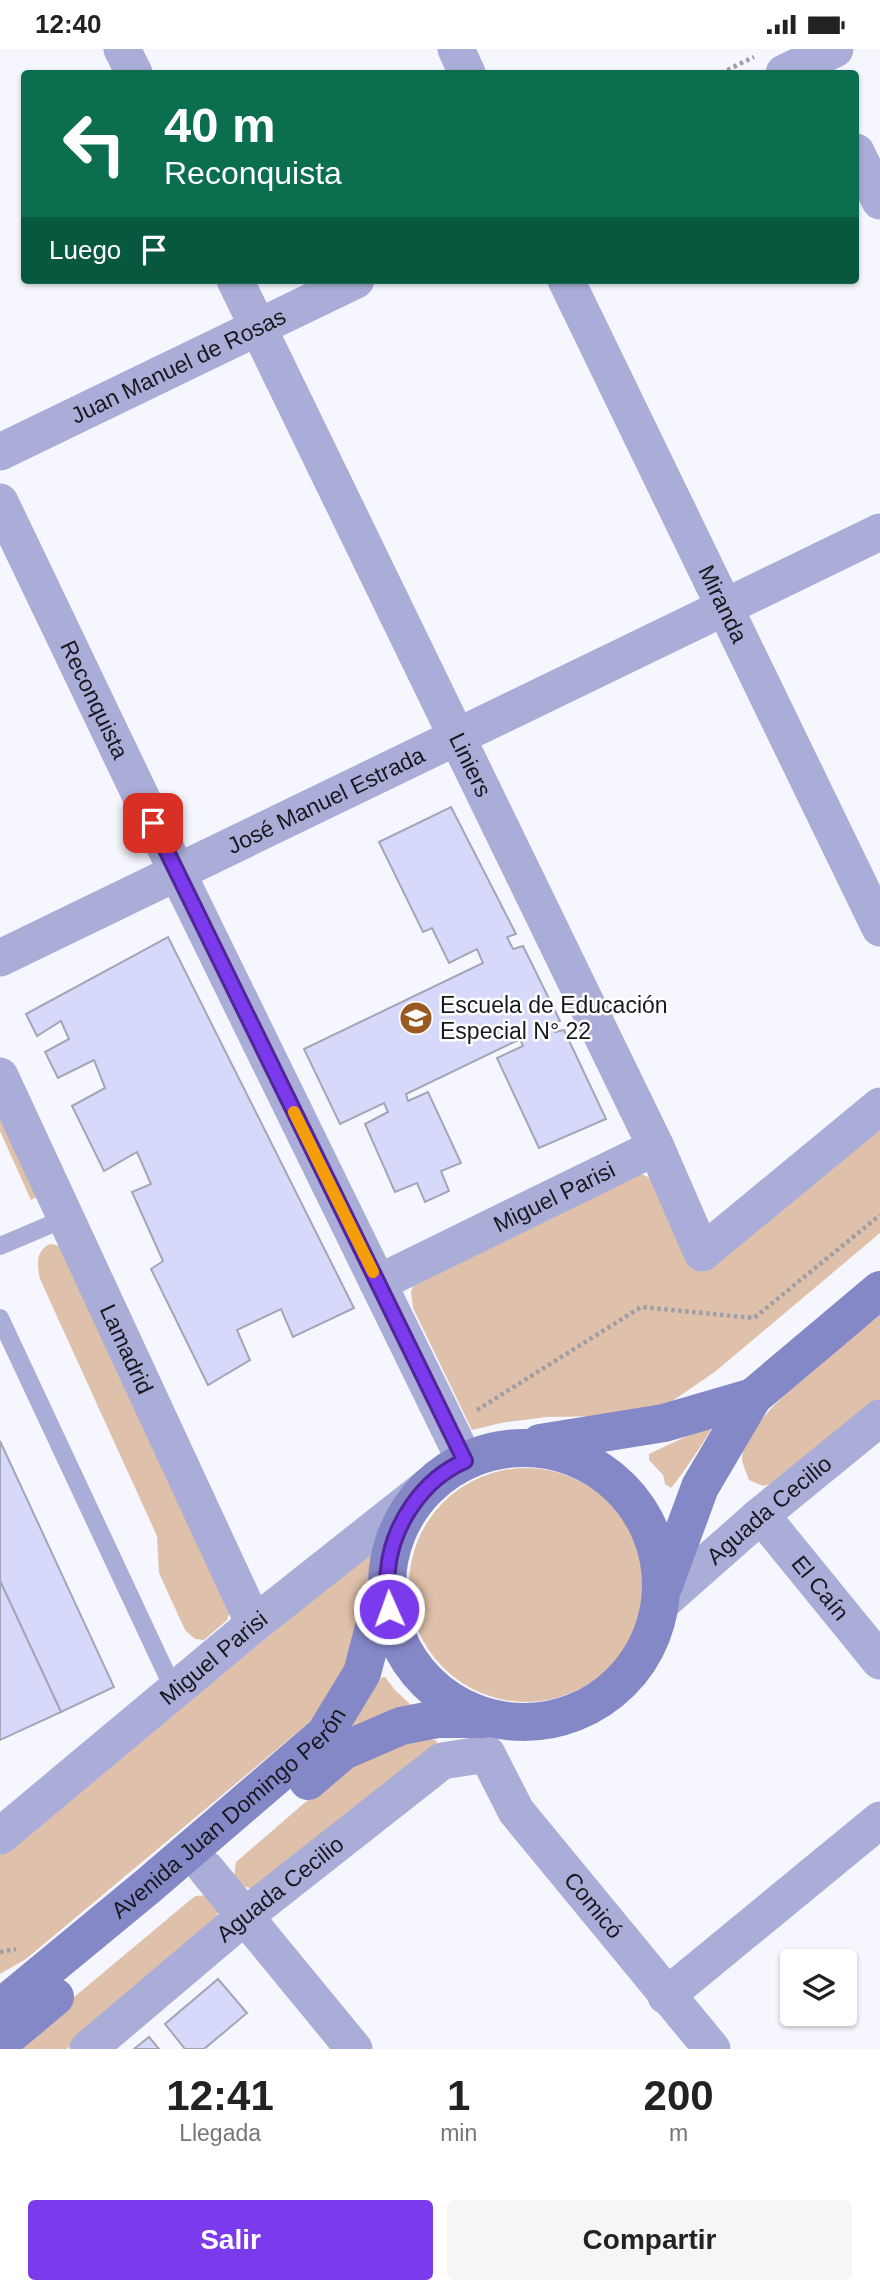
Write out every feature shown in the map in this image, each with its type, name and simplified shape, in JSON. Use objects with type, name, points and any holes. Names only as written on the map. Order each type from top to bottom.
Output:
[{"type":"main road","name":"Avenida Juan Domingo Perón","points":[[0,2043],[343,1751],[401,1725],[438,1720],[487,1736],[513,1723],[559,1720],[600,1702],[633,1671],[655,1631],[661,1595],[700,1487],[753,1397],[880,1290]]},
{"type":"main road","name":"Avenida Juan Domingo Perón","points":[[0,2008],[148,1887],[325,1734],[362,1673],[374,1633],[395,1538],[410,1509],[431,1484],[465,1461],[488,1452],[664,1423],[753,1397]]},
{"type":"main road","name":"Avenida Juan Domingo Perón","points":[[520,1447],[564,1453],[604,1472],[636,1503],[656,1543],[661,1595]]},
{"type":"main road","name":"Avenida Juan Domingo Perón","points":[[387,1570],[389,1609],[400,1646],[422,1678],[487,1736]]},
{"type":"main road","points":[[0,1986],[18,1977],[102,1911],[148,1887]]},
{"type":"street","points":[[122,49],[132,70]]},
{"type":"street","points":[[456,49],[466,70]]},
{"type":"street","points":[[859,158],[880,201]]},
{"type":"street","name":"Liniers","points":[[237,284],[656,1147],[702,1252],[880,1107]]},
{"type":"street","name":"Juan Manuel de Rosas","points":[[0,452],[348,284]]},
{"type":"street","name":"Miranda","points":[[568,284],[880,928]]},
{"type":"street","name":"Reconquista","points":[[0,502],[177,872],[465,1461]]},
{"type":"street","name":"José Manuel Estrada","points":[[0,958],[880,532]]},
{"type":"street","name":"Lamadrid","points":[[0,1076],[254,1624]]},
{"type":"street","name":"Miguel Parisi","points":[[378,1283],[656,1147]]},
{"type":"street","name":"Aguada Cecilio","points":[[661,1595],[880,1418]]},
{"type":"street","name":"Miguel Parisi","points":[[0,1836],[254,1624],[431,1484]]},
{"type":"street","name":"El Caín","points":[[761,1515],[880,1661]]},
{"type":"street","name":"Aguada Cecilio","points":[[88,2049],[245,1916],[442,1761],[487,1736]]},
{"type":"street","name":"Comicó","points":[[487,1736],[516,1811],[712,2049]]},
{"type":"street","points":[[666,1996],[880,1820]]},
{"type":"street","points":[[206,1870],[354,2049]]},
{"type":"lane","points":[[0,1246],[66,1218]]},
{"type":"lane","points":[[0,1318],[174,1690]]},
{"type":"path","points":[[740,70],[802,60]]},
{"type":"path","points":[[449,1428],[640,1307],[754,1318],[880,1215]]},
{"type":"path","points":[[0,1952],[19,1949]]},
{"type":"shaded area","points":[[0,1095],[45,1193],[31,1200],[0,1131]]},
{"type":"shaded area","points":[[880,1124],[880,1233],[716,1371],[668,1404],[609,1416],[547,1417],[472,1430],[413,1308],[411,1292],[415,1280],[641,1174],[653,1179],[692,1264]]},
{"type":"shaded area","points":[[50,1244],[61,1246],[232,1604],[227,1620],[204,1640],[195,1639],[185,1630],[159,1573],[157,1536],[40,1279],[39,1254]]},
{"type":"shaded area","points":[[880,1315],[880,1401],[781,1481],[763,1486],[749,1480],[742,1459],[747,1442],[759,1423],[799,1381]]},
{"type":"shaded area","points":[[704,1428],[711,1429],[671,1488],[665,1484],[663,1475],[649,1460],[649,1454]]},
{"type":"shaded area","points":[[526,1468],[571,1477],[609,1502],[634,1540],[643,1585],[634,1630],[609,1668],[571,1693],[526,1702],[481,1693],[443,1668],[418,1630],[409,1585],[418,1540],[443,1502],[481,1477]]},
{"type":"shaded area","points":[[380,1545],[368,1607],[351,1667],[318,1715],[26,1959],[0,1974],[0,1855]]},
{"type":"shaded area","points":[[382,1677],[412,1706],[351,1729],[353,1722]]},
{"type":"shaded area","points":[[427,1738],[437,1741],[436,1751],[257,1889],[245,1887],[234,1877],[236,1862],[345,1768],[394,1745]]},
{"type":"shaded area","points":[[210,1895],[219,1907],[216,1922],[67,2049],[12,2049],[195,1896]]},
{"type":"building","name":"Escuela de Educación Especial N° 22","points":[[451,807],[516,934],[507,937],[513,949],[523,946],[560,1021],[550,1024],[555,1032],[564,1030],[606,1119],[539,1148],[497,1058],[523,1046],[520,1039],[406,1094],[408,1101],[428,1092],[461,1163],[441,1171],[449,1191],[425,1202],[417,1183],[395,1192],[365,1124],[388,1112],[384,1103],[340,1124],[304,1049],[483,963],[477,949],[449,963],[432,928],[423,932],[379,842]]},
{"type":"building","points":[[168,937],[354,1308],[293,1337],[281,1309],[237,1330],[250,1360],[208,1385],[151,1269],[163,1261],[132,1192],[151,1184],[137,1152],[104,1171],[72,1106],[105,1088],[94,1060],[58,1078],[45,1052],[69,1039],[61,1021],[37,1036],[26,1014]]},
{"type":"building","points":[[0,1441],[114,1687],[61,1712],[0,1581]]},
{"type":"building","points":[[0,1581],[61,1712],[0,1740]]},
{"type":"building","points":[[218,1979],[247,2013],[204,2049],[185,2049],[165,2024]]},
{"type":"building","points":[[149,2037],[159,2049],[134,2049]]},
{"type":"slow traffic","points":[[294,1112],[373,1272]]},
{"type":"place","name":"Escuela de Educación Especial N° 22","points":[[416,1018]]},
{"type":"route","points":[[153,823],[465,1461],[431,1484],[410,1509],[395,1538],[387,1570],[389,1609]]}]
